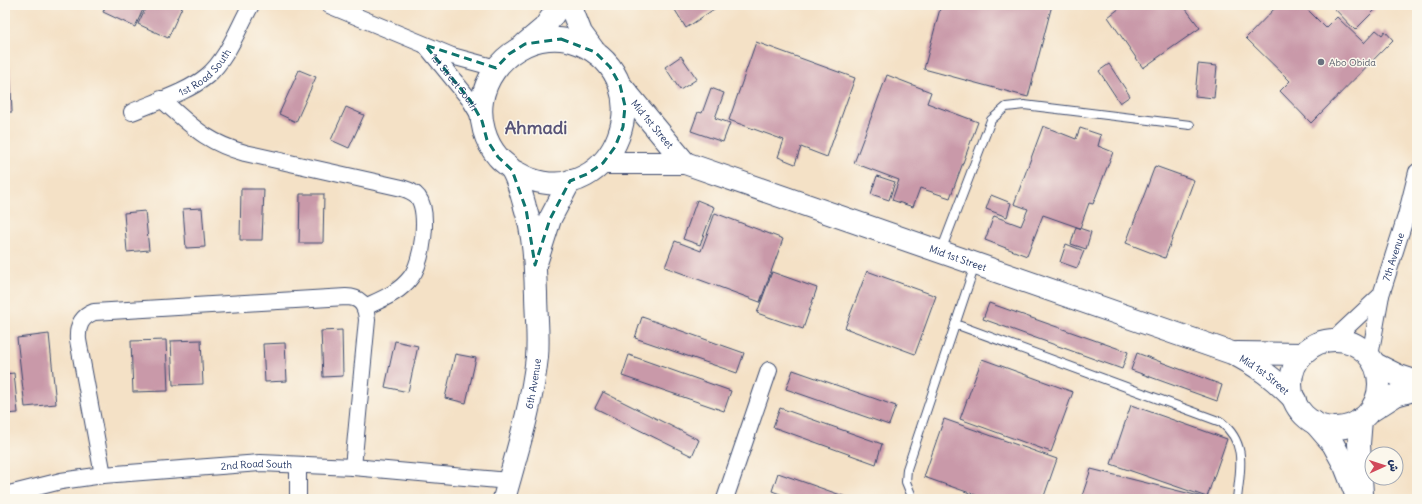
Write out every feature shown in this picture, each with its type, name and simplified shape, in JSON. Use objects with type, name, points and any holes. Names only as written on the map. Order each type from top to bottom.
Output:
[{"type":"main road","points":[[560,5],[544,28],[525,44],[509,54],[496,68],[486,84],[482,102],[482,120],[487,140],[498,157],[512,170],[530,179],[550,183],[570,181],[588,174],[603,163],[615,146],[623,127],[624,106],[620,85],[610,67],[595,52],[581,33],[570,5]]},
{"type":"main road","points":[[525,44],[543,40],[561,39],[579,44],[595,52]]},
{"type":"main road","name":"Mid 1st Street","points":[[620,85],[685,163]]},
{"type":"main road","name":"Mid 1st Street","points":[[603,163],[685,163],[976,262],[1232,353],[1255,365],[1276,381],[1295,400]]},
{"type":"main road","name":"6th Avenue","points":[[506,490],[526,421],[537,356],[536,265],[526,209],[512,170]]},
{"type":"main road","name":"6th Avenue","points":[[536,265],[550,219],[570,181]]},
{"type":"main road","points":[[1358,499],[1345,466],[1333,444],[1314,422],[1302,412],[1295,400],[1292,388],[1292,376],[1296,364],[1303,354],[1311,347],[1322,342],[1333,340],[1347,341],[1360,347],[1373,360],[1399,376],[1417,382]]},
{"type":"main road","name":"Mid 1st Street","points":[[1232,353],[1303,354]]},
{"type":"main road","points":[[1362,499],[1359,444],[1366,415],[1379,388],[1378,376],[1373,360]]},
{"type":"main road","points":[[1314,422],[1326,427],[1338,428],[1350,425],[1396,395],[1417,389]]},
{"type":"street","name":"1st Road South","points":[[132,112],[196,84],[216,67],[224,57],[251,5]]},
{"type":"street","name":"1st Street South","points":[[329,5],[452,56],[496,68]]},
{"type":"street","name":"1st Street South","points":[[425,45],[465,94],[482,120]]},
{"type":"street","points":[[161,99],[204,136],[220,145],[245,153],[402,188],[408,190],[418,198],[423,213],[422,252],[418,265],[412,277],[395,293],[365,307]]},
{"type":"street","name":"7th Avenue","points":[[1373,360],[1381,295],[1406,216],[1417,172]]},
{"type":"street","name":"7th Avenue","points":[[1333,340],[1381,295]]},
{"type":"street","points":[[103,475],[78,340],[78,327],[87,315],[94,312],[346,297],[357,299],[365,307],[367,320],[353,467]]},
{"type":"street","points":[[725,499],[769,370]]},
{"type":"street","name":"2nd Road South","points":[[5,495],[60,482],[103,475],[260,463],[353,467],[506,490]]},
{"type":"street","points":[[298,465],[298,499]]},
{"type":"lane","points":[[941,251],[991,120],[1006,107],[1024,105],[1190,125]]},
{"type":"lane","points":[[913,499],[906,482],[907,469],[976,262]]},
{"type":"lane","points":[[956,324],[1221,422],[1230,430],[1240,449],[1241,460],[1237,499]]},
{"type":"highlighted area","points":[[561,39],[595,52],[610,67],[620,85],[625,106],[623,127],[615,147],[603,163],[587,174],[570,181],[550,219],[535,265],[526,209],[512,170],[498,157],[487,140],[482,121],[470,100],[425,45],[496,68],[509,54],[525,44]]},
{"type":"building","points":[[106,5],[145,5],[135,27],[103,12]]},
{"type":"building","points":[[147,5],[183,5],[168,38],[138,24]]},
{"type":"building","points":[[672,5],[720,5],[686,28]]},
{"type":"building","points":[[941,5],[1052,5],[1028,97],[924,69]]},
{"type":"building","points":[[1124,5],[1183,5],[1200,28],[1143,68],[1108,17]]},
{"type":"building","name":"Abo Obida","points":[[1278,5],[1303,5],[1326,28],[1337,17],[1364,43],[1376,30],[1382,35],[1385,31],[1393,40],[1311,123],[1280,91],[1290,81],[1246,38]]},
{"type":"building","points":[[1331,5],[1369,5],[1375,10],[1355,30]]},
{"type":"building","points":[[756,42],[855,78],[827,157],[801,147],[795,164],[778,157],[784,140],[729,120]]},
{"type":"building","points":[[681,56],[697,79],[680,90],[665,67]]},
{"type":"building","points":[[1109,64],[1130,96],[1120,103],[1099,71]]},
{"type":"building","points":[[1198,64],[1217,66],[1214,98],[1195,96]]},
{"type":"building","points":[[5,68],[10,68],[12,112],[5,112]]},
{"type":"building","points":[[299,70],[316,77],[296,122],[279,114]]},
{"type":"building","points":[[887,75],[931,92],[927,103],[978,122],[950,198],[920,188],[913,207],[892,200],[899,180],[854,163]]},
{"type":"building","points":[[711,88],[724,93],[715,118],[730,123],[723,142],[691,131],[698,112],[702,113]]},
{"type":"building","points":[[346,107],[364,115],[349,148],[331,140]]},
{"type":"building","points":[[1043,126],[1076,139],[1080,128],[1101,135],[1098,146],[1113,152],[1093,204],[1089,203],[1080,228],[1043,215],[1027,256],[985,240],[994,216],[1021,226],[1028,209],[1014,204]]},
{"type":"building","points":[[1155,166],[1194,180],[1165,258],[1126,243]]},
{"type":"building","points":[[877,176],[895,182],[889,200],[871,194]]},
{"type":"building","points":[[241,189],[264,189],[262,240],[240,240]]},
{"type":"building","points":[[300,194],[324,194],[323,243],[299,243]]},
{"type":"building","points":[[991,195],[1011,203],[1007,217],[986,209]]},
{"type":"building","points":[[697,200],[714,207],[700,245],[683,239]]},
{"type":"building","points":[[202,208],[205,247],[186,248],[183,209]]},
{"type":"building","points":[[145,211],[149,250],[127,252],[124,213]]},
{"type":"building","points":[[715,213],[783,239],[760,302],[665,267],[675,241],[701,251]]},
{"type":"building","points":[[1076,227],[1091,232],[1086,249],[1071,244]]},
{"type":"building","points":[[1066,244],[1084,251],[1077,268],[1060,262]]},
{"type":"building","points":[[867,271],[936,296],[915,354],[845,328]]},
{"type":"building","points":[[772,272],[817,288],[803,329],[757,313]]},
{"type":"building","points":[[989,303],[1128,352],[1122,369],[983,319]]},
{"type":"building","points":[[642,317],[744,353],[737,373],[635,338]]},
{"type":"building","points":[[342,330],[343,376],[323,377],[321,331]]},
{"type":"building","points":[[49,334],[56,404],[25,407],[17,338]]},
{"type":"building","points":[[166,340],[168,391],[133,392],[131,341]]},
{"type":"building","points":[[201,340],[203,384],[173,385],[171,341]]},
{"type":"building","points":[[395,341],[418,346],[408,392],[385,387]]},
{"type":"building","points":[[285,343],[287,381],[265,382],[263,344]]},
{"type":"building","points":[[1137,353],[1222,385],[1217,401],[1131,370]]},
{"type":"building","points":[[455,354],[476,358],[466,403],[445,398]]},
{"type":"building","points":[[629,355],[731,391],[724,411],[622,376]]},
{"type":"building","points":[[982,359],[1073,392],[1051,452],[960,419]]},
{"type":"building","points":[[793,370],[896,406],[889,425],[786,389]]},
{"type":"building","points":[[14,373],[18,413],[5,414],[5,374]]},
{"type":"building","points":[[603,392],[699,440],[692,456],[595,408]]},
{"type":"building","points":[[1131,405],[1227,439],[1207,497],[1111,464]]},
{"type":"building","points":[[780,408],[882,444],[876,464],[773,427]]},
{"type":"building","points":[[944,419],[1057,459],[1043,499],[987,499],[924,477]]},
{"type":"building","points":[[1091,469],[1207,498],[1081,499]]},
{"type":"building","points":[[778,473],[852,499],[793,499],[772,491]]},
{"type":"place","name":"Abo Obida","points":[[1321,62]]},
{"type":"district","name":"Ahmadi","points":[[536,127]]}]
